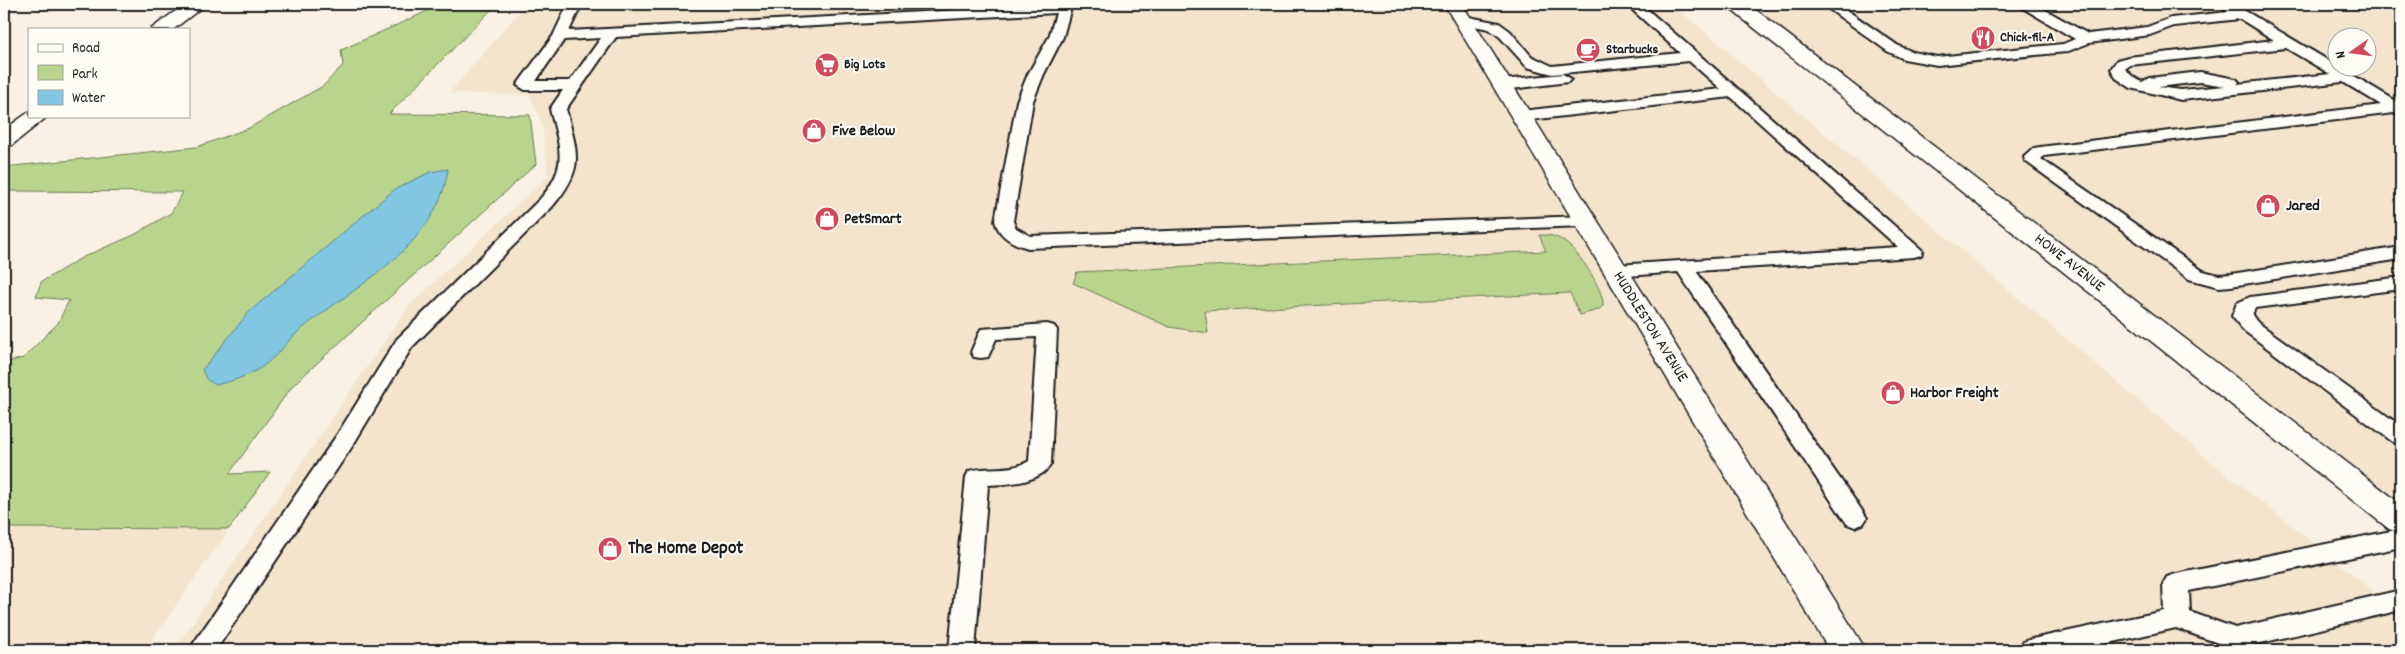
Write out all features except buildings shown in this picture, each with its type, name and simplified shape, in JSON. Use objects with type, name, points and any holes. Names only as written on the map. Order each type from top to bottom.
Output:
[{"type":"street","points":[[162,28],[196,4]]},
{"type":"street","name":"HOWE AVENUE","points":[[1736,4],[2401,522]]},
{"type":"street","name":"HUDDLESTON AVENUE","points":[[1458,12],[1584,221],[1848,650]]},
{"type":"street","points":[[4,140],[34,118]]},
{"type":"lane","points":[[574,86],[525,85],[560,36],[575,4]]},
{"type":"lane","points":[[1616,271],[1914,251],[1633,4]]},
{"type":"lane","points":[[1829,4],[1892,48],[1909,56],[1937,61],[2066,48],[2086,39],[2150,31],[2171,22],[2243,15]]},
{"type":"lane","points":[[2026,4],[2086,39]]},
{"type":"lane","points":[[2223,4],[2328,66]]},
{"type":"lane","points":[[560,36],[1064,6],[1056,37],[1033,80],[1025,101],[1004,221],[1008,231],[1028,242],[1584,221]]},
{"type":"lane","points":[[1458,12],[1496,27],[1525,60],[1544,69],[1560,71],[1596,65],[1697,60]]},
{"type":"lane","points":[[202,650],[345,440],[404,343],[546,203],[564,181],[567,156],[558,109],[612,33]]},
{"type":"lane","points":[[2289,43],[2122,63],[2119,66],[2119,73],[2123,78],[2137,84],[2200,77],[2255,86],[2336,78]]},
{"type":"lane","points":[[1503,85],[1697,60]]},
{"type":"lane","points":[[2348,78],[2399,110]]},
{"type":"lane","points":[[1521,116],[1734,92]]},
{"type":"lane","points":[[2399,110],[2040,152],[2032,157],[2033,160],[2188,269],[2204,278],[2231,280],[2401,253]]},
{"type":"lane","points":[[1683,266],[1856,518]]},
{"type":"lane","points":[[2401,282],[2250,303],[2244,307],[2242,316],[2250,326],[2401,436]]},
{"type":"lane","points":[[962,650],[977,477],[1035,469],[1040,464],[1047,330],[988,333],[981,352]]},
{"type":"lane","points":[[2177,618],[2176,584],[2401,538]]},
{"type":"lane","points":[[2032,650],[2177,618],[2235,640],[2401,600]]},
{"type":"shaded area","points":[[526,4],[1672,4],[2204,456],[2401,613],[2401,650],[174,650],[408,307],[548,176],[542,123],[530,95],[449,93]]},
{"type":"shaded area","points":[[1736,4],[2401,4],[2401,521],[1743,10]]},
{"type":"shaded area","points":[[4,528],[229,529],[145,650],[4,650]]},
{"type":"green space","points":[[439,4],[497,4],[389,114],[530,115],[536,164],[293,385],[229,474],[270,472],[229,529],[4,528],[4,363],[23,358],[58,323],[69,300],[36,297],[41,282],[83,257],[134,235],[171,213],[183,192],[4,191],[4,167],[197,147],[249,128],[323,86],[343,65],[341,50]]},
{"type":"green space","points":[[1539,235],[1556,237],[1572,249],[1594,279],[1602,298],[1603,306],[1598,310],[1580,315],[1570,293],[1205,311],[1208,333],[1169,327],[1073,283],[1077,272],[1546,251]]},
{"type":"water","points":[[448,169],[441,197],[428,221],[390,263],[298,332],[268,363],[254,372],[216,385],[207,380],[202,370],[249,312],[394,190],[430,172]]},
{"type":"place","name":"Chick-fil-A","points":[[1983,38]]},
{"type":"place","name":"Starbucks","points":[[1588,50]]},
{"type":"place","name":"Big Lots","points":[[827,65]]},
{"type":"place","name":"Five Below","points":[[814,131]]},
{"type":"place","name":"Jared","points":[[2268,206]]},
{"type":"place","name":"PetSmart","points":[[827,219]]},
{"type":"place","name":"Harbor Freight","points":[[1893,393]]},
{"type":"place","name":"The Home Depot","points":[[610,549]]}]
